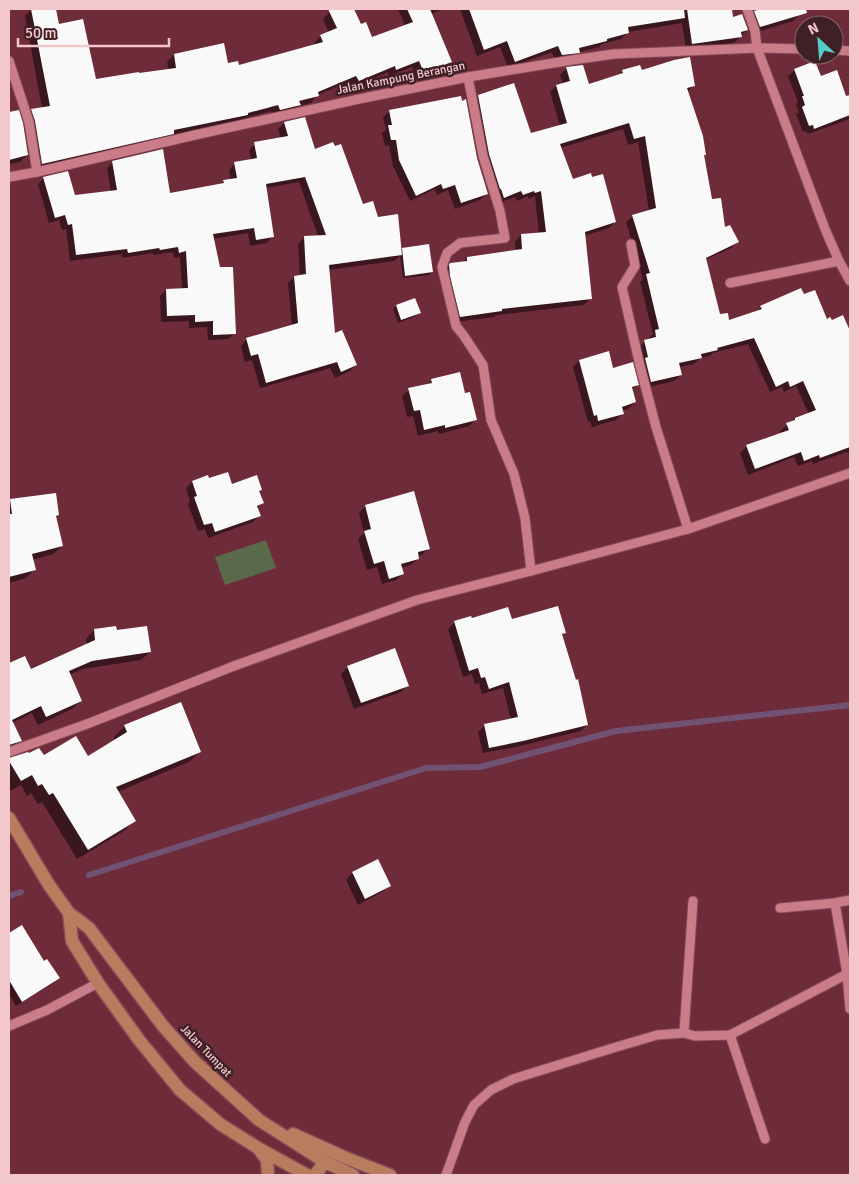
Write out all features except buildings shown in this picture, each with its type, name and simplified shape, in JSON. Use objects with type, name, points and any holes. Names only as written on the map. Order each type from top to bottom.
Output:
[{"type":"main road","name":"Jalan Tumpat","points":[[9,818],[49,885],[69,913],[89,928],[163,1026],[195,1062],[258,1120],[339,1172],[353,1175]]},
{"type":"main road","name":"Jalan Tumpat","points":[[69,913],[72,941],[98,983],[139,1040],[180,1090],[220,1124],[307,1175]]},
{"type":"main road","points":[[258,1120],[390,1175]]},
{"type":"main road","points":[[258,1148],[266,1160],[268,1175]]},
{"type":"main road","points":[[314,1175],[325,1162]]},
{"type":"street","points":[[748,9],[755,31],[757,48],[825,229],[850,281]]},
{"type":"street","name":"Jalan Kampung Berangan","points":[[9,178],[263,119],[468,77],[614,54],[757,48],[794,49]]},
{"type":"street","points":[[9,61],[29,122],[37,172]]},
{"type":"street","points":[[468,77],[483,156],[500,211],[504,238],[460,243],[447,253],[442,267],[456,326],[482,365],[491,420],[514,474],[525,518],[531,571]]},
{"type":"street","points":[[631,244],[635,266],[622,287],[656,428],[688,529]]},
{"type":"street","points":[[730,283],[839,261]]},
{"type":"street","points":[[9,752],[87,724],[234,666],[417,600],[688,529],[850,473]]},
{"type":"street","points":[[780,908],[850,900]]},
{"type":"street","points":[[684,1033],[693,902]]},
{"type":"street","points":[[835,903],[847,974],[850,1009]]},
{"type":"street","points":[[446,1175],[474,1105],[491,1090],[513,1079],[657,1035],[684,1033],[695,1036],[730,1036],[847,974]]},
{"type":"street","points":[[9,1026],[47,1010],[98,983]]},
{"type":"street","points":[[730,1036],[765,1139]]},
{"type":"green space","points":[[266,540],[276,568],[225,585],[215,557]]},
{"type":"waterway","points":[[89,875],[426,768],[480,767],[616,731],[850,705]]},
{"type":"waterway","points":[[9,896],[21,892]]}]
